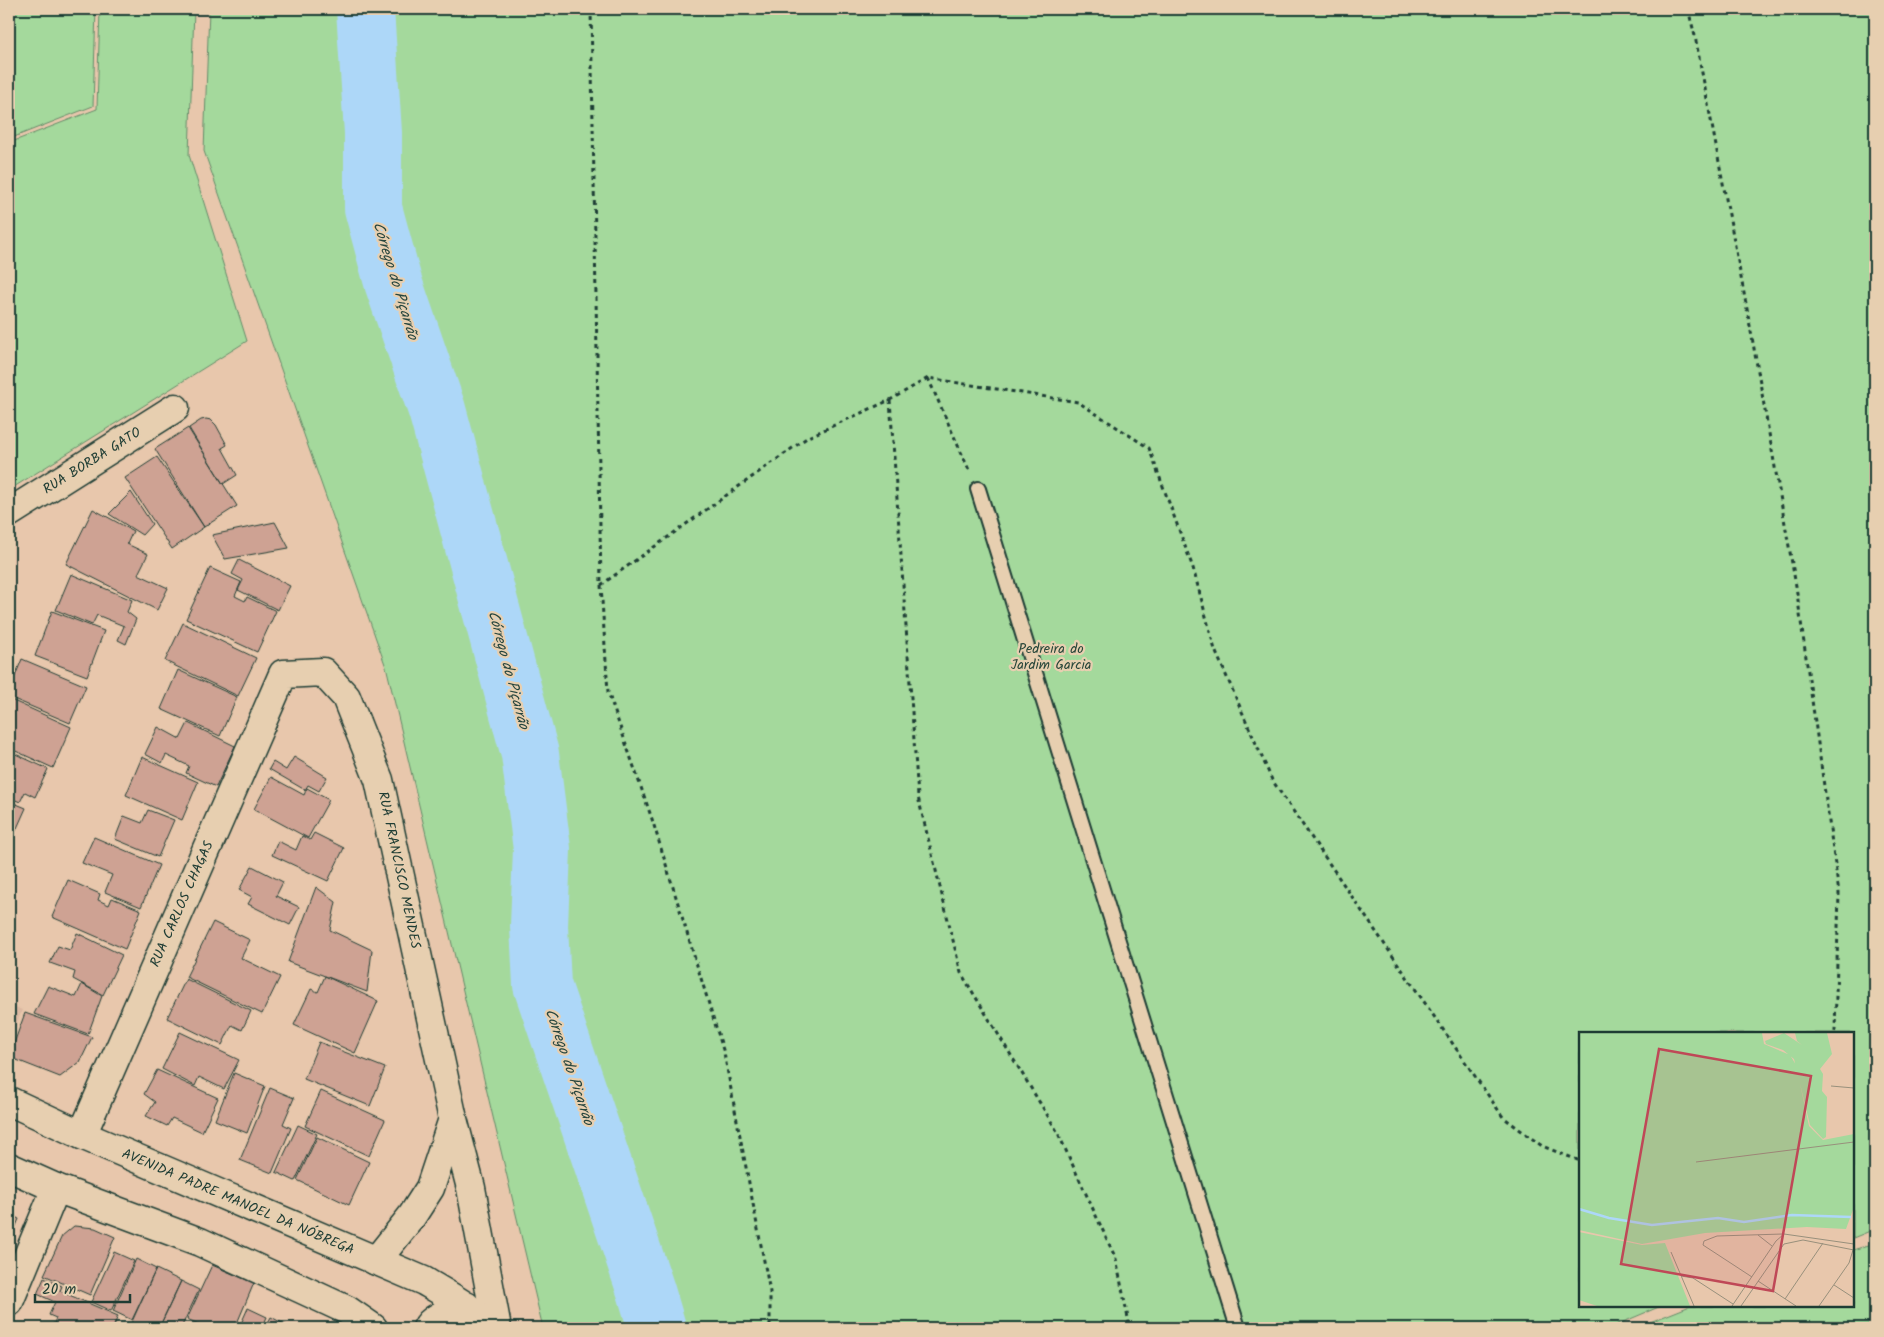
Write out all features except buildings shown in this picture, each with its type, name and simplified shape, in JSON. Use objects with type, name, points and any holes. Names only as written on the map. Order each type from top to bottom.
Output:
[{"type":"street","name":"RUA BORBA GATO","points":[[9,514],[175,408]]},
{"type":"street","name":"RUA FRANCISCO MENDES","points":[[283,674],[323,672],[346,697],[379,780],[452,1119],[472,1188],[497,1328]]},
{"type":"street","name":"RUA CARLOS CHAGAS","points":[[82,1135],[283,674]]},
{"type":"street","name":"AVENIDA PADRE MANOEL DA NÓBREGA","points":[[9,1101],[82,1135],[424,1281],[466,1306]]},
{"type":"street","name":"RUA FRANCISCO MENDES","points":[[376,1261],[412,1216],[430,1188],[452,1119]]},
{"type":"street","points":[[9,1167],[56,1188],[200,1242],[347,1310],[373,1328]]},
{"type":"street","points":[[9,1302],[56,1188]]},
{"type":"street","points":[[427,1328],[436,1318],[466,1306],[483,1320],[489,1328]]},
{"type":"lane","points":[[978,488],[1238,1328]]},
{"type":"path","points":[[1688,9],[1695,36],[1747,309],[1797,595],[1839,893],[1834,1032]]},
{"type":"path","points":[[928,378],[978,488]]},
{"type":"path","points":[[890,400],[918,797],[961,973],[1058,1131],[1116,1259],[1130,1328]]},
{"type":"path","points":[[601,584],[608,692],[652,819],[724,1053],[770,1292],[770,1328]]},
{"type":"shaded area","points":[[9,1004],[22,1010],[9,1042]]},
{"type":"green space","points":[[9,9],[96,9],[93,106],[9,139]]},
{"type":"green space","points":[[100,9],[194,9],[189,155],[247,341],[9,490],[9,143],[97,109]]},
{"type":"green space","name":"Pedreira do Jardim Garcia","points":[[209,9],[1875,9],[1875,1229],[1854,1238],[1854,1032],[1579,1032],[1579,1307],[1659,1307],[1609,1328],[543,1328],[387,670],[204,151]]},
{"type":"green space","points":[[1875,1243],[1875,1328],[1635,1328],[1688,1307],[1854,1307],[1854,1250]]},
{"type":"waterway","name":"Córrego do Piçarrão","points":[[365,9],[373,133],[373,208],[393,282],[437,410],[530,754],[542,849],[539,926],[542,985],[657,1328]]}]
